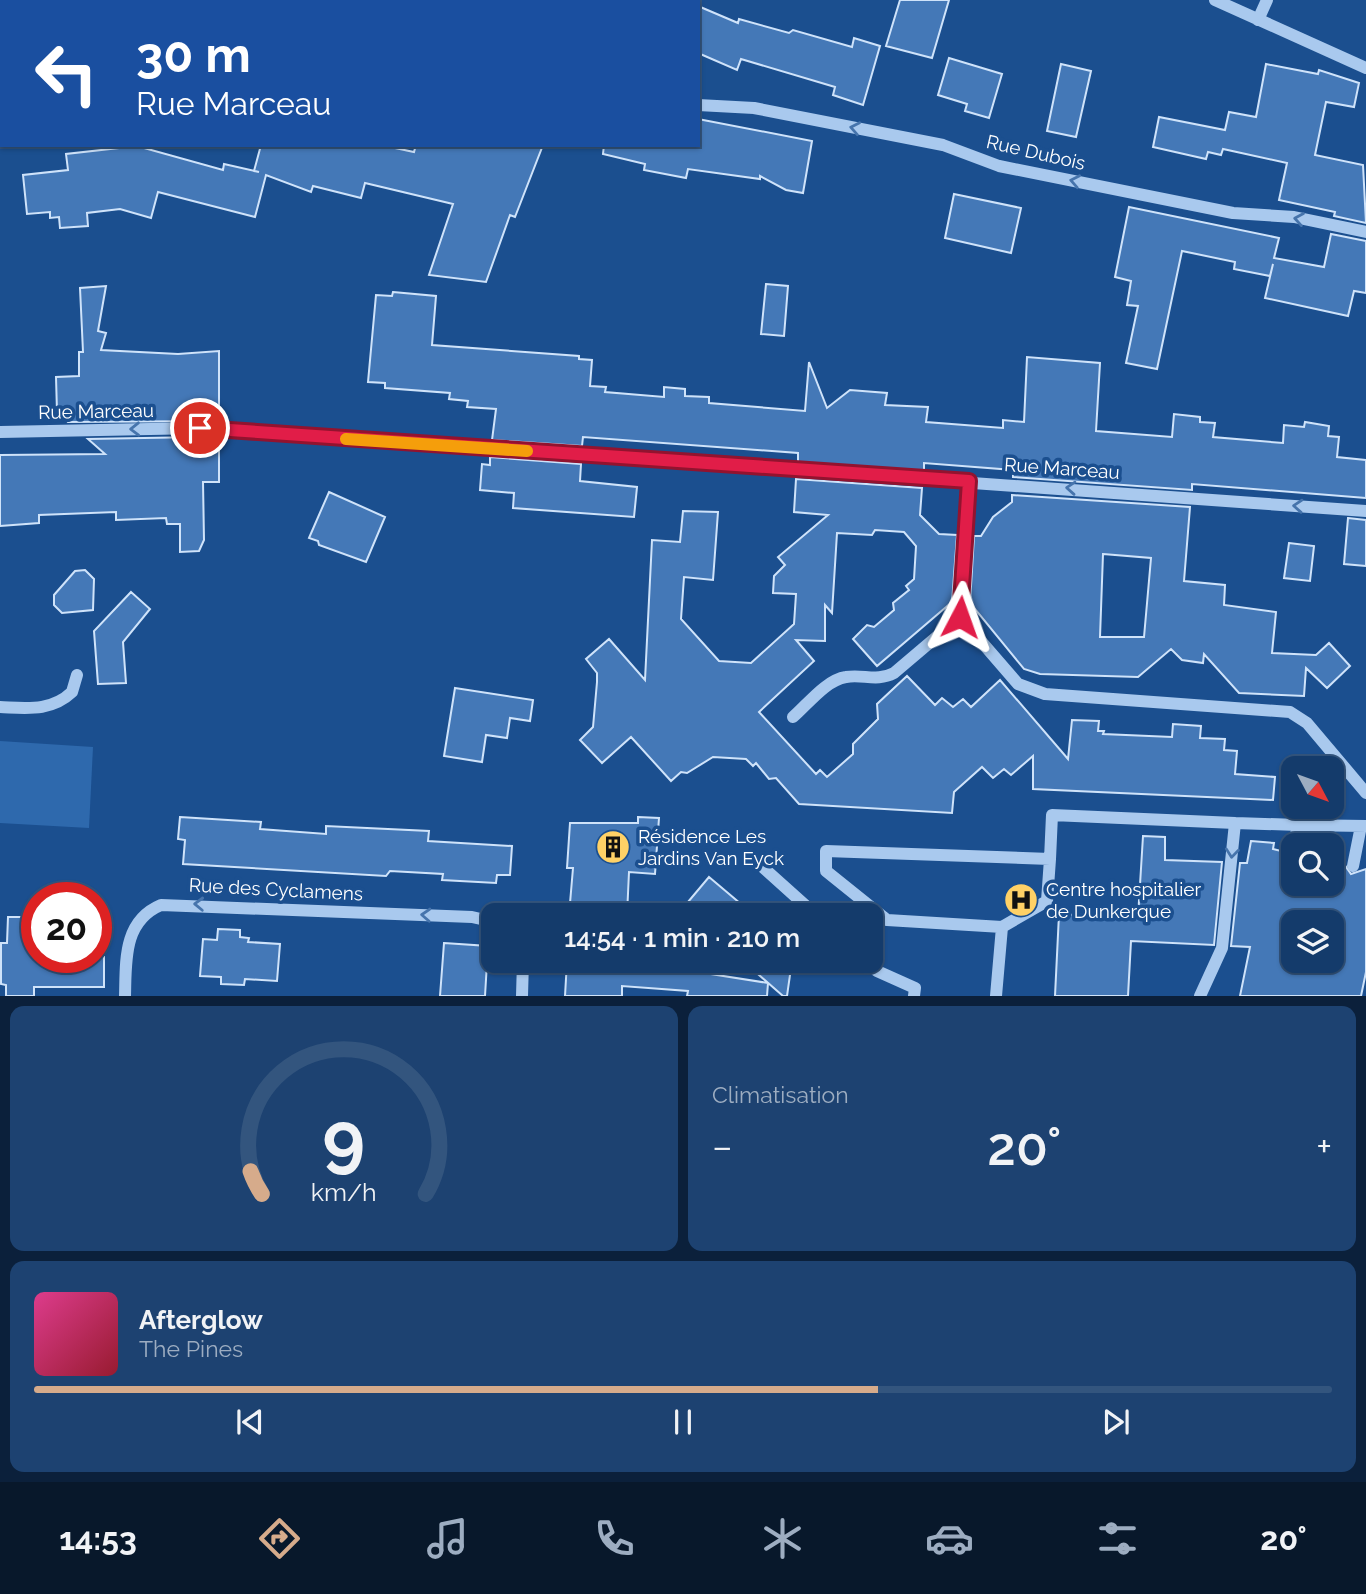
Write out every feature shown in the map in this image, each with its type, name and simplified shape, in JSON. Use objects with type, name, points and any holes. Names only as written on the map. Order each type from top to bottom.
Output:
[{"type":"street","points":[[1214,0],[1366,68]]},
{"type":"street","points":[[1258,20],[1267,0]]},
{"type":"street","name":"Rue Dubois","points":[[700,105],[754,108],[943,145],[988,163],[1064,179],[1233,213],[1294,217],[1366,232]]},
{"type":"street","name":"Rue Marceau","points":[[0,432],[200,428],[1366,511]]},
{"type":"street","points":[[969,481],[960,617],[1018,684],[1035,692],[1290,712],[1307,723],[1366,793]]},
{"type":"street","points":[[793,717],[835,681],[848,677],[876,679],[894,673],[960,617]]},
{"type":"street","points":[[0,707],[39,708],[51,705],[72,692],[77,674]]},
{"type":"street","points":[[1050,859],[826,850],[825,871],[887,920],[1002,928],[1046,901],[1050,859],[1052,815],[1364,826],[1353,866]]},
{"type":"street","points":[[1200,996],[1222,948],[1235,823]]},
{"type":"street","points":[[1296,833],[1298,825]]},
{"type":"street","points":[[757,862],[803,903]]},
{"type":"street","name":"Rue des Cyclamens","points":[[125,996],[126,957],[130,936],[144,915],[161,905],[481,919]]},
{"type":"street","points":[[996,996],[1002,928]]},
{"type":"street","points":[[522,996],[523,973]]},
{"type":"street","points":[[881,973],[915,988],[914,996]]},
{"type":"shaded area","points":[[0,741],[93,747],[89,828],[0,823]]},
{"type":"building","points":[[900,0],[949,0],[932,58],[886,46]]},
{"type":"building","points":[[700,7],[738,23],[739,19],[789,33],[793,30],[852,47],[854,38],[880,46],[863,105],[833,95],[835,87],[741,59],[737,70],[700,54]]},
{"type":"building","points":[[949,58],[1002,74],[989,118],[965,111],[967,104],[938,95]]},
{"type":"building","points":[[1061,64],[1091,71],[1076,137],[1047,131]]},
{"type":"building","points":[[1266,64],[1318,74],[1319,70],[1359,83],[1354,107],[1326,102],[1315,155],[1363,165],[1366,223],[1334,216],[1335,212],[1279,200],[1287,163],[1223,149],[1221,155],[1208,152],[1206,159],[1153,147],[1159,117],[1225,130],[1229,112],[1256,117]]},
{"type":"building","points":[[700,119],[812,141],[803,193],[786,190],[760,176],[760,179],[688,169],[686,178],[644,170],[645,164],[603,154],[604,147],[700,147]]},
{"type":"building","points":[[141,147],[223,170],[224,164],[254,171],[260,147],[390,147],[414,152],[415,147],[542,147],[515,217],[510,215],[486,282],[429,275],[453,204],[365,183],[361,198],[313,186],[311,192],[266,175],[255,217],[158,192],[151,218],[120,209],[87,213],[88,226],[60,228],[59,217],[50,218],[50,212],[27,214],[23,175],[68,170],[66,154]]},
{"type":"building","points":[[954,194],[1021,208],[1011,253],[945,238]]},
{"type":"building","points":[[1129,207],[1279,238],[1274,258],[1324,267],[1331,234],[1366,241],[1366,293],[1354,291],[1348,316],[1265,298],[1273,264],[1270,276],[1234,269],[1235,262],[1182,251],[1157,369],[1126,363],[1138,306],[1127,305],[1131,281],[1115,277]]},
{"type":"building","points":[[766,284],[788,286],[784,336],[761,334]]},
{"type":"building","points":[[106,286],[98,331],[106,333],[101,350],[178,354],[219,351],[219,421],[68,422],[57,412],[56,377],[79,376],[79,352],[83,352],[80,288]]},
{"type":"building","points":[[393,292],[436,296],[432,345],[579,356],[579,359],[592,360],[590,386],[606,387],[605,392],[664,397],[664,387],[685,389],[685,396],[709,397],[709,403],[805,411],[809,362],[827,408],[850,390],[887,393],[885,405],[928,407],[926,422],[1003,428],[1003,420],[1024,422],[1027,357],[1100,363],[1096,431],[1172,437],[1174,414],[1200,417],[1200,422],[1215,423],[1213,437],[1283,443],[1284,425],[1304,427],[1305,422],[1329,426],[1328,436],[1339,437],[1337,457],[1366,460],[1366,498],[1192,484],[1192,490],[1013,477],[1013,470],[924,463],[924,471],[798,462],[798,453],[583,437],[582,446],[492,440],[496,409],[467,407],[468,401],[449,399],[450,393],[385,388],[385,383],[368,382],[376,295],[392,296]]},
{"type":"building","points":[[219,438],[219,482],[203,482],[204,540],[199,551],[180,552],[180,524],[167,524],[166,518],[116,520],[116,512],[39,515],[39,523],[0,526],[0,455],[105,454],[88,439]]},
{"type":"building","points":[[490,457],[581,464],[580,481],[637,487],[634,517],[513,508],[514,493],[480,490],[482,464],[490,465]]},
{"type":"building","points":[[796,479],[922,488],[920,515],[939,534],[957,535],[952,602],[877,666],[853,639],[867,625],[874,627],[894,610],[893,603],[909,590],[906,586],[914,579],[916,546],[904,532],[875,530],[872,535],[837,533],[832,613],[825,605],[825,641],[796,640],[814,661],[759,712],[816,774],[820,770],[827,777],[853,754],[853,744],[878,719],[877,704],[907,676],[935,705],[942,698],[953,707],[963,699],[971,707],[1000,680],[1068,759],[1072,720],[1099,721],[1098,731],[1104,731],[1103,734],[1172,737],[1173,724],[1201,726],[1200,738],[1225,739],[1224,750],[1237,751],[1235,774],[1275,777],[1273,800],[1033,789],[1033,756],[1011,775],[1004,769],[993,778],[982,767],[954,792],[952,813],[799,804],[776,778],[769,779],[756,763],[753,766],[746,759],[713,757],[687,773],[681,772],[671,781],[631,737],[602,763],[580,740],[593,727],[597,682],[597,673],[586,659],[609,639],[645,680],[652,540],[680,542],[683,511],[718,512],[713,580],[684,577],[681,619],[719,661],[751,663],[794,624],[796,594],[773,593],[774,576],[785,565],[778,557],[828,515],[794,512]]},
{"type":"building","points":[[329,492],[385,517],[366,562],[319,545],[318,541],[309,538]]},
{"type":"building","points":[[1012,495],[1190,507],[1184,581],[1225,585],[1224,605],[1276,612],[1272,653],[1316,655],[1329,643],[1350,666],[1327,688],[1306,668],[1304,696],[1239,693],[1204,654],[1203,663],[1182,660],[1171,649],[1138,677],[1040,674],[1024,669],[970,603],[974,536],[981,536],[993,517],[1012,502]],"holes":[[[1103,554],[1151,558],[1144,637],[1100,637]]]},
{"type":"building","points":[[1348,518],[1366,520],[1366,566],[1344,564]]},
{"type":"building","points":[[1289,543],[1314,546],[1310,581],[1284,578]]},
{"type":"building","points":[[85,570],[94,579],[93,610],[62,613],[54,605],[54,595],[75,571]]},
{"type":"building","points":[[131,592],[150,609],[123,642],[126,683],[98,684],[94,631]]},
{"type":"building","points":[[455,688],[533,700],[530,721],[510,718],[507,738],[486,735],[482,762],[444,756]]},
{"type":"building","points":[[180,817],[261,822],[260,829],[326,834],[326,826],[429,831],[428,841],[512,846],[510,875],[497,875],[496,883],[442,880],[443,874],[390,871],[386,876],[183,864],[185,840],[178,839]]},
{"type":"building","name":"Résidence Les Jardins Van Eyck","points":[[638,817],[659,818],[655,874],[629,872],[628,903],[570,903],[573,868],[567,868],[570,823],[638,823]]},
{"type":"building","points":[[1143,836],[1165,837],[1165,860],[1222,862],[1214,945],[1131,941],[1128,996],[1055,996],[1059,914],[1138,917]]},
{"type":"building","points":[[1251,841],[1274,843],[1273,849],[1281,851],[1281,896],[1344,896],[1344,864],[1351,874],[1366,869],[1366,972],[1361,996],[1240,996],[1250,947],[1231,946],[1240,863],[1247,863]]},
{"type":"building","points":[[709,877],[740,903],[687,903]]},
{"type":"building","points":[[8,917],[21,917],[21,973],[104,973],[104,987],[34,987],[34,996],[6,996],[6,985],[1,984],[1,943],[7,943]]},
{"type":"building","points":[[218,929],[240,930],[240,937],[249,938],[248,942],[280,944],[277,981],[245,979],[244,985],[221,984],[221,977],[200,976],[203,939],[217,940]]},
{"type":"building","points":[[444,943],[481,946],[481,973],[486,973],[485,996],[440,996]]},
{"type":"building","points":[[566,973],[704,973],[768,983],[767,996],[687,996],[688,991],[622,986],[622,996],[565,996]]},
{"type":"building","points":[[757,973],[790,973],[787,996],[783,996]]},
{"type":"slow traffic","points":[[346,439],[527,451]]},
{"type":"place","name":"Résidence Les Jardins Van Eyck","points":[[613,847]]},
{"type":"place","name":"Centre hospitalier de Dunkerque","points":[[1021,900]]},
{"type":"route","points":[[200,428],[266,435],[969,481],[960,617]]}]
